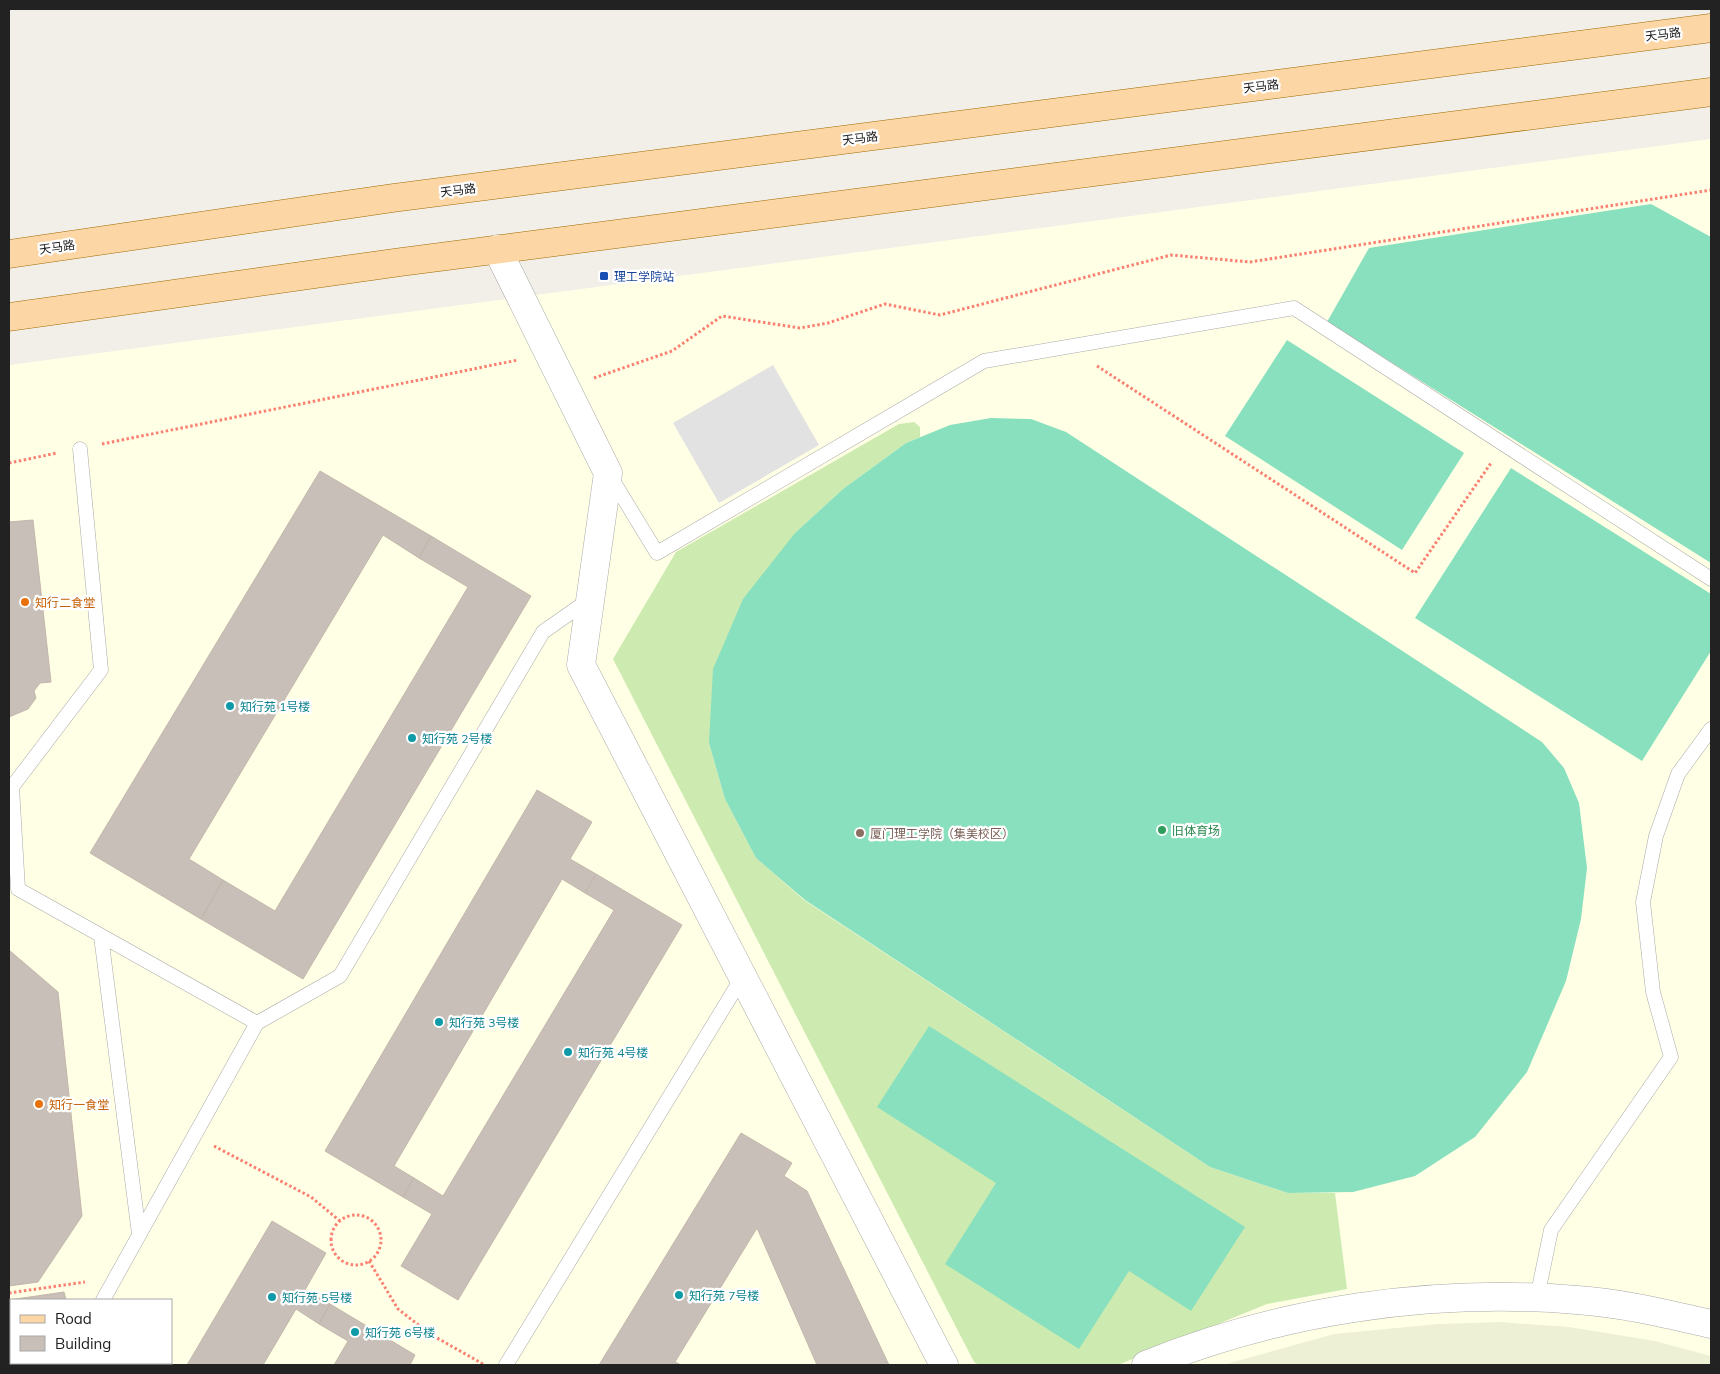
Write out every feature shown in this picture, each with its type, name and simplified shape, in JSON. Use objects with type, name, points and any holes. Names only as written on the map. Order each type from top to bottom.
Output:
[{"type":"main road","name":"天马路","points":[[9,254],[393,198],[1711,28]]},
{"type":"main road","points":[[9,317],[497,249],[1711,92]]},
{"type":"street","points":[[497,249],[608,473],[581,665],[944,1365]]},
{"type":"street","points":[[1146,1365],[1195,1345],[1270,1325],[1378,1304],[1438,1299],[1537,1298],[1578,1300],[1664,1313],[1711,1324]]},
{"type":"lane","points":[[608,473],[657,553],[984,362],[1294,308],[1711,579]]},
{"type":"lane","points":[[80,448],[102,670],[12,787],[18,889],[257,1023]]},
{"type":"lane","points":[[103,1299],[257,1023],[340,976],[543,632],[591,598]]},
{"type":"lane","points":[[1537,1298],[1551,1230],[1671,1057],[1653,992],[1643,902],[1656,836],[1678,774],[1711,729]]},
{"type":"lane","points":[[101,936],[139,1234]]},
{"type":"lane","points":[[506,1365],[742,976]]},
{"type":"path","points":[[565,388],[672,351],[722,316],[800,328],[828,323],[885,304],[940,315],[1171,256],[1250,262],[1711,190]]},
{"type":"path","points":[[1067,347],[1415,573],[1504,444]]},
{"type":"path","points":[[9,463],[548,354]]},
{"type":"path","points":[[194,1136],[311,1198],[340,1221]]},
{"type":"path","points":[[355,1215],[363,1216],[376,1225],[380,1233],[380,1249],[370,1261],[353,1265],[345,1263],[334,1251],[332,1234],[340,1221],[355,1215]]},
{"type":"path","points":[[370,1261],[398,1309],[430,1334],[484,1365]]},
{"type":"path","points":[[9,1293],[115,1278]]},
{"type":"shaded area","name":"厦门理工学院（集美校区）","points":[[1711,139],[1711,1365],[9,1365],[9,365]]},
{"type":"shaded area","points":[[773,365],[819,445],[719,503],[673,423]]},
{"type":"shaded area","points":[[1500,1322],[1569,1327],[1655,1341],[1711,1356],[1711,1365],[1223,1365],[1334,1334],[1438,1324]]},
{"type":"green space","points":[[1651,204],[1711,237],[1711,563],[1327,322],[1369,248]]},
{"type":"green space","points":[[1287,340],[1464,453],[1402,550],[1225,436]]},
{"type":"green space","name":"旧体育场","points":[[991,418],[1031,419],[1066,432],[1542,742],[1564,768],[1579,803],[1587,868],[1581,919],[1566,981],[1527,1072],[1475,1137],[1415,1176],[1353,1192],[1288,1193],[1210,1167],[805,900],[756,858],[725,799],[709,743],[713,669],[743,599],[795,533],[843,489],[906,443],[950,425]]},
{"type":"green space","points":[[914,422],[920,427],[920,437],[906,443],[843,489],[795,533],[709,743],[725,799],[756,858],[804,900],[1210,1167],[1288,1193],[1335,1193],[1347,1289],[1267,1304],[1118,1365],[979,1365],[974,1362],[613,659],[676,552],[899,424]]},
{"type":"green space","points":[[1511,468],[1711,594],[1711,651],[1642,761],[1415,618]]},
{"type":"green space","points":[[929,1026],[1245,1227],[1191,1311],[1129,1271],[1079,1349],[945,1264],[996,1183],[877,1107]]},
{"type":"building","name":"知行苑 1号楼","points":[[320,471],[431,536],[419,558],[383,535],[189,859],[223,880],[201,919],[90,853]]},
{"type":"building","name":"知行二食堂","points":[[33,520],[51,682],[40,683],[34,691],[36,698],[28,709],[9,717],[9,522]]},
{"type":"building","name":"知行苑 2号楼","points":[[431,536],[531,596],[303,979],[201,919],[223,880],[275,911],[468,587],[419,558]]},
{"type":"building","name":"知行苑 3号楼","points":[[537,790],[592,822],[570,859],[596,874],[585,893],[562,879],[394,1166],[414,1178],[403,1197],[325,1151]]},
{"type":"building","name":"知行苑 4号楼","points":[[596,874],[682,925],[458,1300],[401,1266],[432,1214],[403,1197],[414,1178],[443,1196],[614,910],[585,893]]},
{"type":"building","name":"知行一食堂","points":[[9,950],[58,992],[82,1216],[38,1282],[9,1286]]},
{"type":"building","name":"知行苑 7号楼","points":[[741,1133],[792,1163],[784,1176],[807,1191],[889,1365],[817,1365],[757,1228],[675,1362],[681,1365],[599,1365]]},
{"type":"building","name":"知行苑 5号楼","points":[[272,1221],[326,1253],[305,1290],[330,1304],[319,1324],[296,1309],[263,1365],[187,1365]]},
{"type":"building","points":[[64,1292],[66,1299],[16,1299]]},
{"type":"building","points":[[9,1300],[10,1364],[19,1365],[9,1365]]},
{"type":"building","name":"知行苑 6号楼","points":[[330,1304],[415,1355],[410,1365],[334,1365],[348,1341],[319,1324]]},
{"type":"place","name":"理工学院站","points":[[604,276]]},
{"type":"place","name":"知行二食堂","points":[[25,602]]},
{"type":"place","name":"知行苑 1号楼","points":[[230,706]]},
{"type":"place","name":"知行苑 2号楼","points":[[412,738]]},
{"type":"place","name":"旧体育场","points":[[1162,830]]},
{"type":"place","name":"厦门理工学院（集美校区）","points":[[860,833]]},
{"type":"place","name":"知行苑 3号楼","points":[[439,1022]]},
{"type":"place","name":"知行苑 4号楼","points":[[568,1052]]},
{"type":"place","name":"知行一食堂","points":[[39,1104]]},
{"type":"place","name":"知行苑 7号楼","points":[[679,1295]]},
{"type":"place","name":"知行苑 5号楼","points":[[272,1297]]},
{"type":"place","name":"知行苑 6号楼","points":[[355,1332]]}]
